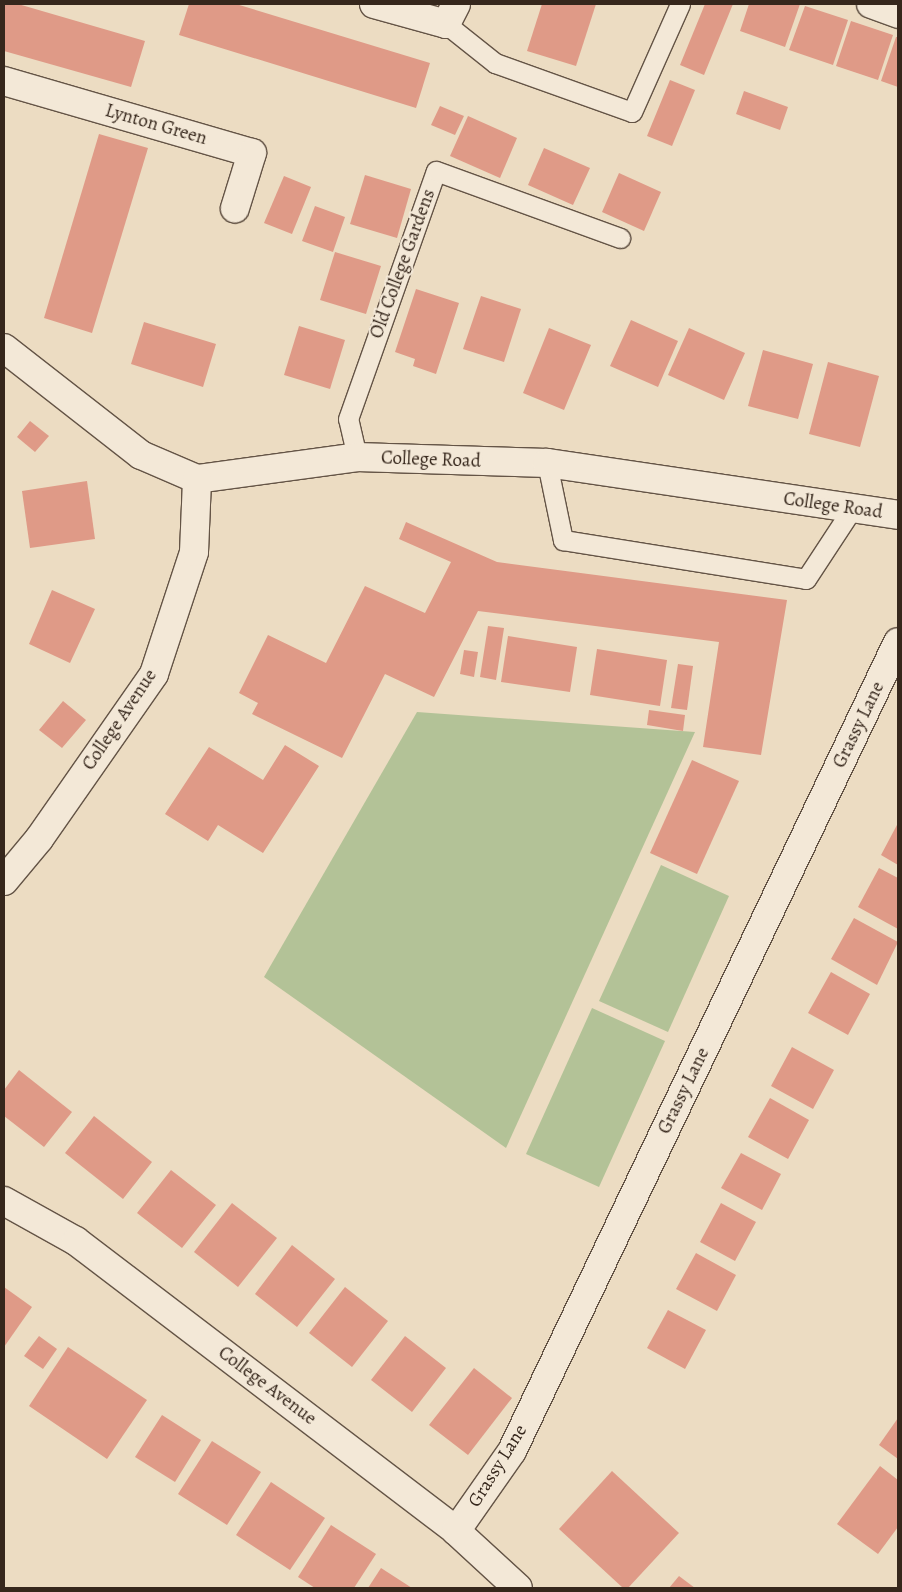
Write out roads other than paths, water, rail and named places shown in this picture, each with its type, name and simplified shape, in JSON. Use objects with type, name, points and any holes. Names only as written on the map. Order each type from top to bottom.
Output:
[{"type":"street","points":[[374,4],[451,14]]},
{"type":"street","points":[[871,4],[898,14]]},
{"type":"street","name":"Lynton Green","points":[[4,81],[252,153],[235,208]]},
{"type":"street","points":[[4,348],[141,455],[197,479]]},
{"type":"street","name":"College Road","points":[[197,479],[357,457],[547,463],[898,515]]},
{"type":"street","name":"College Avenue","points":[[4,881],[39,839],[154,674],[194,552],[197,479]]},
{"type":"street","name":"Grassy Lane","points":[[456,1531],[512,1451],[898,642]]},
{"type":"street","name":"College Avenue","points":[[4,1201],[76,1241],[456,1531],[518,1588]]},
{"type":"lane","points":[[451,14],[495,63],[632,112],[680,4]]},
{"type":"lane","name":"Old College Gardens","points":[[357,457],[348,419],[436,171],[620,238]]},
{"type":"lane","points":[[547,463],[563,540],[806,579],[852,509]]}]
